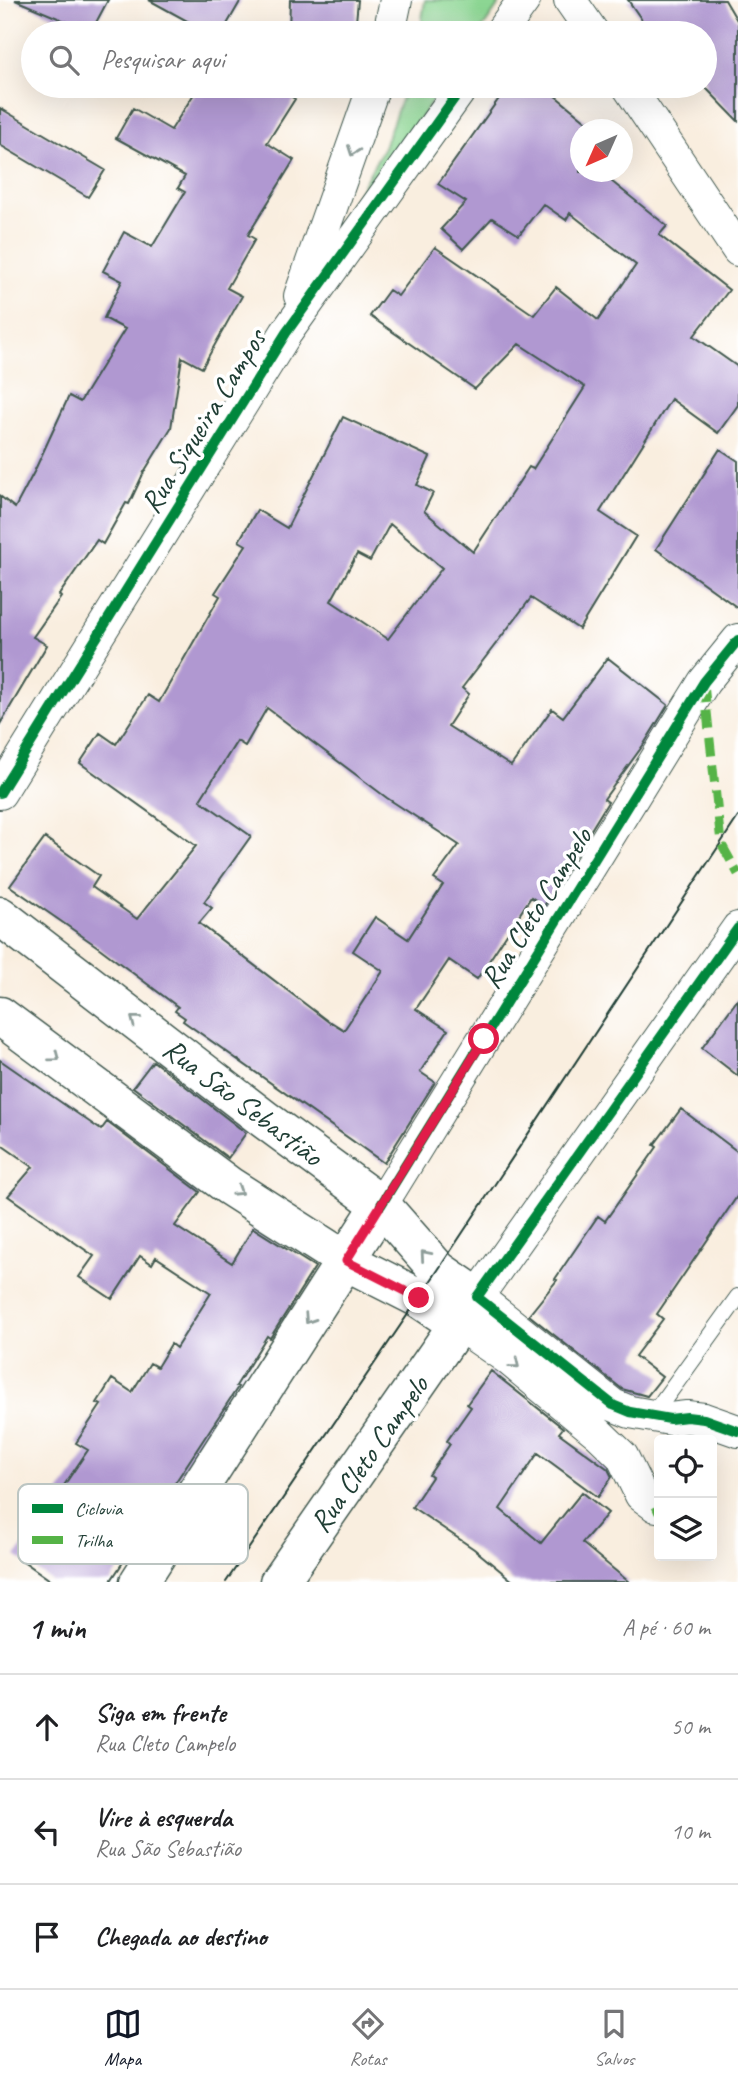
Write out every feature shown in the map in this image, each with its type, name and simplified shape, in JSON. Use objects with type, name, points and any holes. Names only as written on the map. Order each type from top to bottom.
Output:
[{"type":"main road","name":"Rua São Sebastião","points":[[0,916],[264,1119],[382,1205],[438,1270],[468,1311]]},
{"type":"main road","name":"Rua São Sebastião","points":[[0,1016],[229,1186],[346,1261],[419,1298],[468,1311]]},
{"type":"main road","name":"Rua Cleto Campelo","points":[[202,1484],[382,1205]]},
{"type":"main road","name":"Rua Cleto Campelo","points":[[279,1582],[468,1311]]},
{"type":"main road","name":"Rua Cleto Campelo","points":[[139,1582],[151,1564]]},
{"type":"street","points":[[392,21],[396,0]]},
{"type":"street","points":[[509,21],[524,0]]},
{"type":"street","points":[[570,0],[585,21]]},
{"type":"street","name":"Rua Siqueira Campos","points":[[286,333],[370,98]]},
{"type":"street","name":"Rua Siqueira Campos","points":[[0,793],[286,333],[454,98]]},
{"type":"street","points":[[636,98],[738,250]]},
{"type":"street","name":"Rua Cleto Campelo","points":[[382,1205],[704,682],[738,640]]},
{"type":"street","name":"Rua Cleto Campelo","points":[[468,1311],[738,929]]},
{"type":"street","name":"Rua São Sebastião","points":[[468,1311],[613,1405],[670,1419],[687,1417],[700,1430],[738,1431]]},
{"type":"street","name":"Rua São Sebastião","points":[[468,1311],[508,1358],[622,1456],[641,1495],[654,1505]]},
{"type":"street","points":[[608,1443],[610,1426],[618,1415],[641,1414]]},
{"type":"lane","points":[[641,1414],[738,1297]]},
{"type":"green space","points":[[425,0],[502,0],[487,21],[422,21]]},
{"type":"green space","points":[[402,98],[434,98],[315,279],[316,270],[384,147]]},
{"type":"building","points":[[15,0],[108,0],[97,21],[65,21]]},
{"type":"building","points":[[149,0],[241,0],[229,21],[187,21]]},
{"type":"building","points":[[290,0],[358,0],[356,21],[289,21]]},
{"type":"building","points":[[628,0],[725,0],[738,22],[738,121],[716,98],[717,21],[643,21]]},
{"type":"building","points":[[191,98],[295,99],[267,143],[294,160],[248,235],[255,239],[227,288],[242,296],[202,368],[182,357],[171,428],[144,472],[129,504],[126,503],[103,544],[97,540],[33,637],[47,645],[0,724],[0,496],[15,508],[69,396],[80,402],[125,329],[104,318],[122,281],[103,271],[124,232],[152,247],[185,192],[178,188],[185,176],[116,138],[133,108],[171,130]]},
{"type":"building","points":[[499,98],[558,98],[584,119],[570,119],[570,182],[612,182],[667,226],[659,235],[729,290],[694,336],[738,367],[738,405],[718,433],[671,399],[600,512],[636,536],[579,629],[531,598],[462,688],[469,694],[448,726],[511,766],[552,709],[563,717],[608,658],[668,705],[644,744],[604,799],[608,802],[544,906],[531,897],[477,979],[449,960],[416,1009],[448,1030],[420,1072],[435,1082],[384,1163],[183,1021],[185,1018],[175,1011],[178,1007],[10,886],[45,838],[99,876],[92,887],[137,919],[196,846],[80,763],[100,733],[116,744],[148,695],[159,702],[220,596],[215,593],[246,545],[239,541],[257,510],[287,528],[343,417],[430,457],[417,485],[433,493],[424,511],[473,552],[529,467],[533,469],[585,387],[519,344],[475,389],[370,316],[389,290],[398,296],[435,247],[534,315],[556,287],[598,320],[636,265],[570,213],[566,220],[543,204],[519,235],[492,218],[463,249],[441,229],[466,202],[438,184]],"holes":[[[390,524],[442,568],[388,639],[331,601],[357,554],[370,561]],[[267,708],[387,798],[459,845],[434,879],[443,885],[408,939],[375,917],[353,951],[383,971],[344,1030],[330,1023],[199,923],[212,908],[204,902],[251,836],[200,800],[237,741],[245,746]]]},
{"type":"building","points":[[0,108],[105,170],[88,197],[0,145]]},
{"type":"building","points":[[720,449],[738,461],[738,608],[656,549]]},
{"type":"building","points":[[738,999],[738,1076],[702,1048]]},
{"type":"building","points":[[0,1060],[101,1130],[107,1122],[200,1192],[175,1226],[232,1263],[253,1228],[315,1267],[270,1338],[267,1336],[236,1386],[238,1387],[174,1484],[65,1484],[88,1450],[76,1443],[101,1405],[97,1403],[112,1379],[132,1392],[150,1363],[157,1367],[171,1344],[176,1348],[211,1293],[156,1257],[152,1264],[140,1256],[112,1299],[79,1277],[94,1256],[8,1196],[33,1167],[0,1144]]},
{"type":"building","points":[[153,1061],[246,1133],[228,1158],[133,1087]]},
{"type":"building","points":[[681,1109],[738,1152],[738,1195],[657,1314],[663,1319],[635,1356],[662,1377],[647,1396],[622,1389],[529,1315],[557,1280],[555,1279],[598,1216],[605,1221],[657,1147],[654,1145]]},
{"type":"building","points":[[491,1371],[563,1428],[559,1433],[608,1469],[612,1477],[598,1497],[538,1453],[500,1509],[541,1543],[582,1492],[608,1513],[582,1543],[629,1582],[514,1582],[474,1549],[412,1507],[450,1444],[447,1441],[471,1407],[467,1404]]},
{"type":"building","points":[[27,1564],[122,1564],[110,1582],[53,1582]]},
{"type":"tram line","points":[[248,1550],[438,1270],[738,817]]},
{"type":"tram line","points":[[226,1582],[238,1564]]},
{"type":"marked path","points":[[704,684],[721,843],[738,874]]},
{"type":"cycle path","points":[[0,793],[286,333],[454,98]]},
{"type":"cycle path","points":[[381,1205],[704,682],[738,640]]},
{"type":"cycle path","points":[[738,928],[477,1297],[613,1405],[630,1412],[670,1419],[704,1419],[738,1431]]},
{"type":"route","points":[[419,1298],[346,1261],[484,1039]]}]
